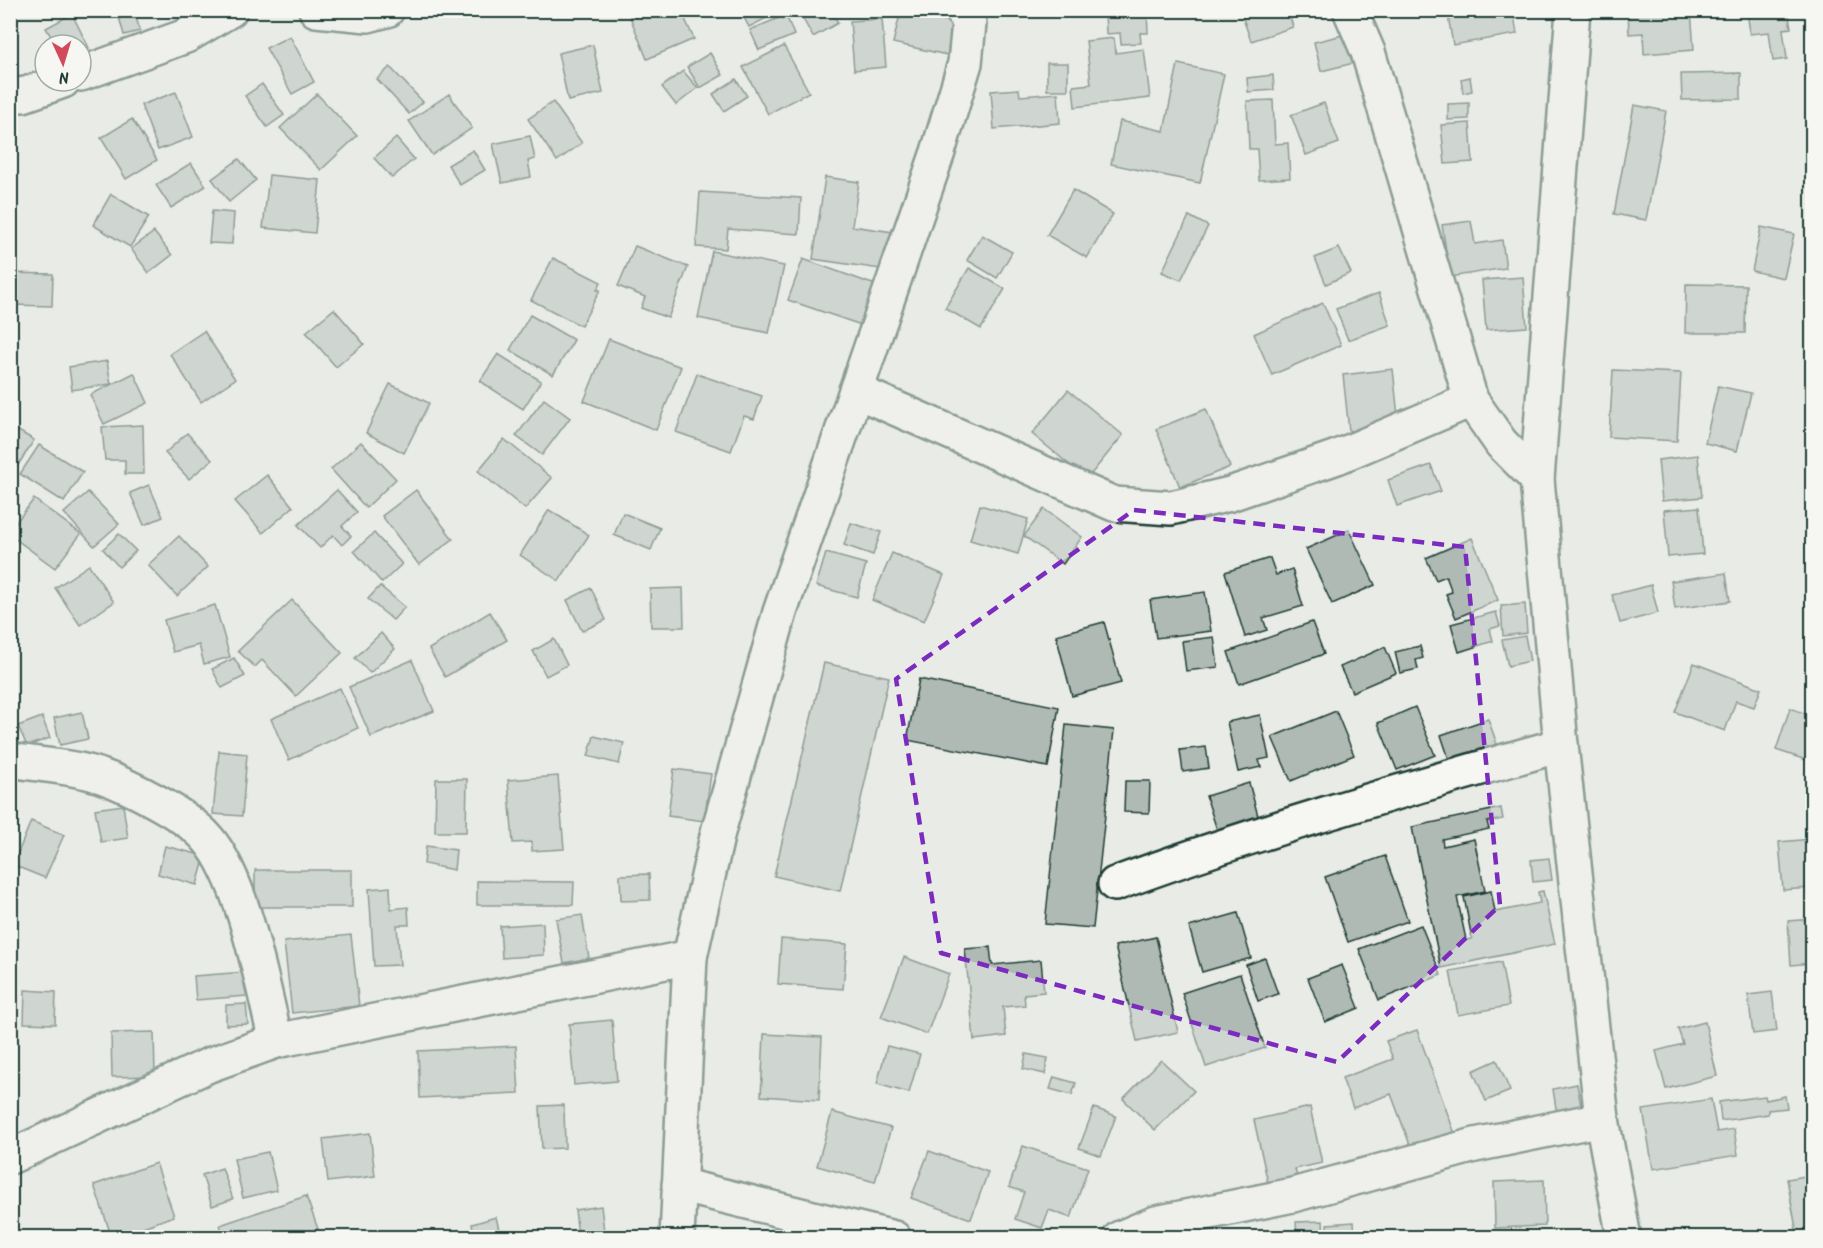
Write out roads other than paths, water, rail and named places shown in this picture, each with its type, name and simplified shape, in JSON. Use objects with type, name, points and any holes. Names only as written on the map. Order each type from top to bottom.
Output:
[{"type":"street","points":[[93,70],[186,36],[230,10]]},
{"type":"street","points":[[316,10],[368,15],[387,10]]},
{"type":"street","points":[[677,1238],[690,957],[718,832],[780,612],[938,152],[965,63],[969,23],[962,10]]},
{"type":"street","points":[[1350,10],[1368,52],[1472,400],[1501,443],[1537,479]]},
{"type":"street","points":[[1573,10],[1537,479],[1561,745],[1602,1119],[1624,1238]]},
{"type":"street","points":[[10,94],[23,95],[33,92]]},
{"type":"street","points":[[856,391],[1114,504],[1171,508],[1230,494],[1337,456],[1472,400]]},
{"type":"street","points":[[1115,884],[1191,856],[1328,812],[1561,745]]},
{"type":"street","points":[[10,760],[99,775],[147,796],[206,836],[219,854],[246,919],[276,1041]]},
{"type":"street","points":[[10,1157],[209,1065],[276,1041],[690,957]]},
{"type":"street","points":[[1120,1238],[1156,1223],[1293,1195],[1474,1145],[1602,1119]]},
{"type":"street","points":[[679,1185],[894,1238]]}]
